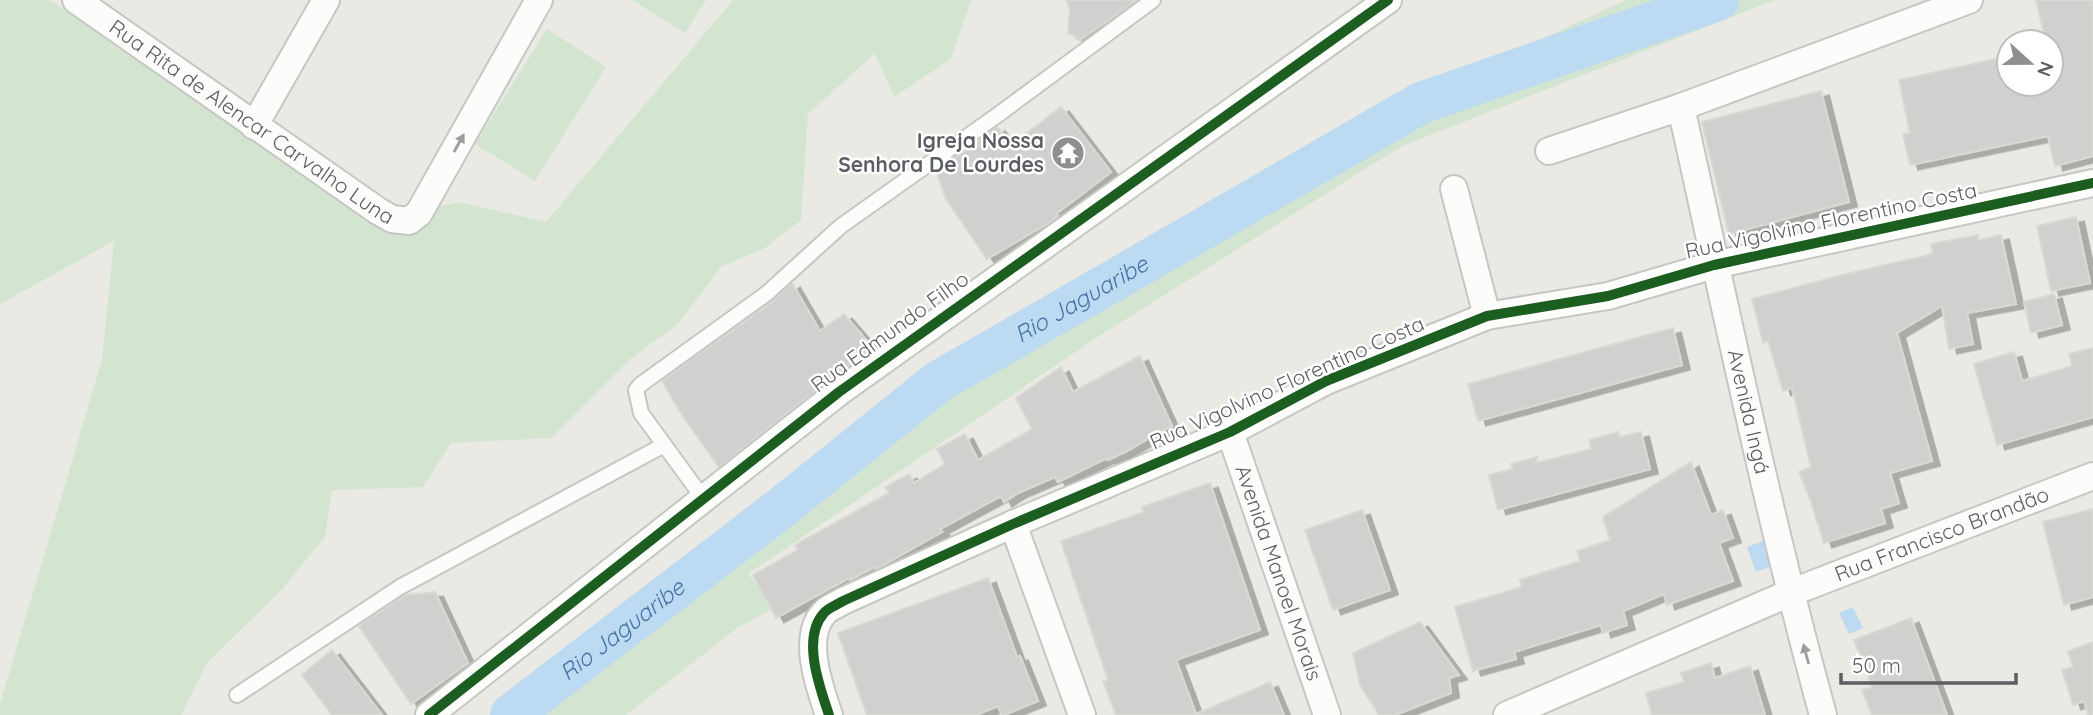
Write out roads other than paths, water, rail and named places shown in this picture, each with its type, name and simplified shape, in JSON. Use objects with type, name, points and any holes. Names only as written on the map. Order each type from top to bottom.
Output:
[{"type":"street","name":"Rua Rita de Alencar Carvalho Luna","points":[[76,0],[111,11],[254,126],[392,219],[409,221],[425,202],[539,0]]},
{"type":"street","points":[[254,126],[326,0]]},
{"type":"street","name":"Rua Edmundo Filho","points":[[429,715],[839,392],[1388,0]]},
{"type":"street","points":[[1549,151],[1681,107],[1969,0]]},
{"type":"street","name":"Avenida Ingá","points":[[1681,107],[1704,206],[1714,265],[1790,593],[1823,715]]},
{"type":"street","name":"Rua Vigolvino Florentino Costa","points":[[829,715],[813,659],[814,634],[824,613],[843,601],[1013,524],[1230,432],[1326,382],[1487,316],[1608,296],[1714,265],[2093,183]]},
{"type":"street","points":[[1454,189],[1487,316]]},
{"type":"street","name":"Avenida Manoel Morais","points":[[1230,432],[1326,715]]},
{"type":"street","name":"Rua Francisco Brandão","points":[[1507,715],[1790,593],[2093,476]]},
{"type":"street","points":[[1013,524],[1082,715]]},
{"type":"lane","points":[[703,498],[641,413],[636,398],[636,390],[640,385],[766,294],[841,226],[1019,100],[1153,0]]},
{"type":"lane","points":[[237,695],[400,587],[664,445]]},
{"type":"water","points":[[1763,541],[1772,566],[1756,572],[1747,547]]},
{"type":"water","points":[[1853,607],[1863,628],[1849,634],[1839,613]]},
{"type":"waterway","name":"Rio Jaguaribe","points":[[511,715],[786,504],[938,382],[1421,103],[1718,0]]},
{"type":"place","name":"Igreja Nossa Senhora De Lourdes","points":[[1068,153]]}]
